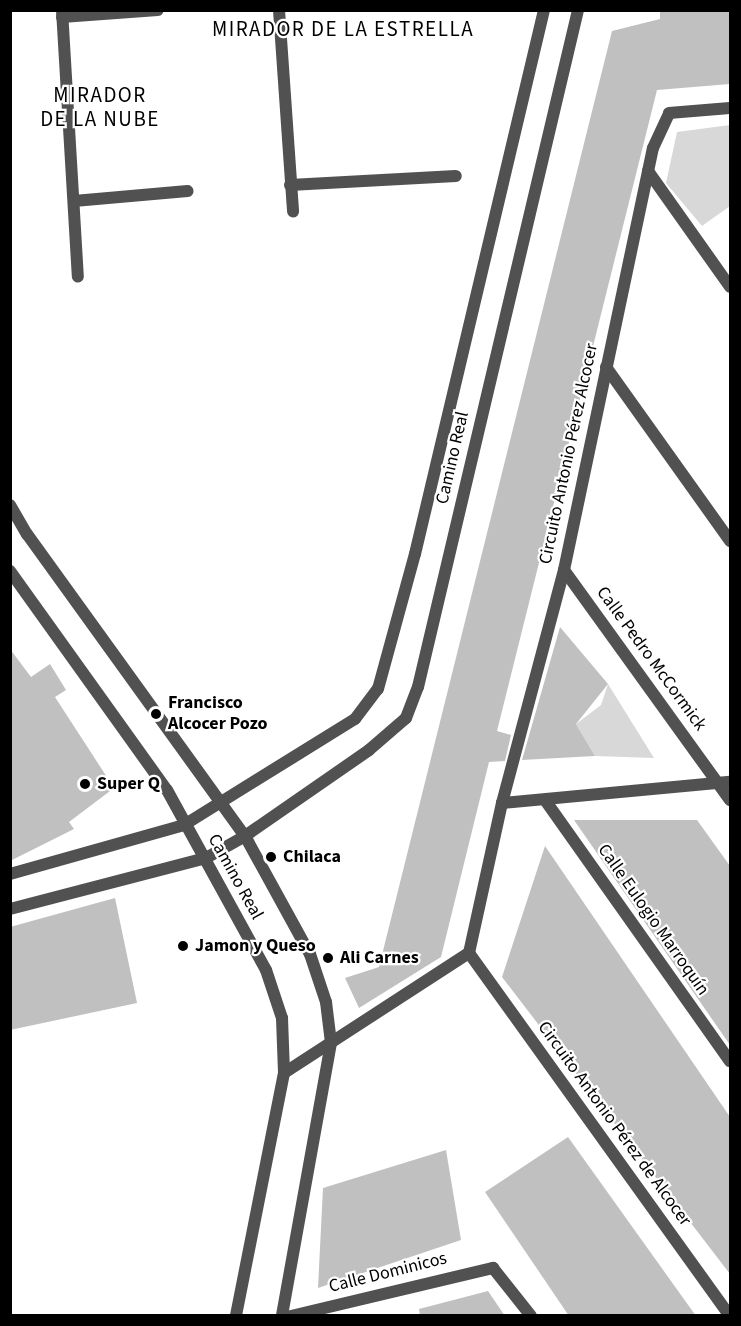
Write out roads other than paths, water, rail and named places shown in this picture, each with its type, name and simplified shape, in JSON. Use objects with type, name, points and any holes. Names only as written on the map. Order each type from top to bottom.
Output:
[{"type":"street","points":[[78,277],[62,14],[158,10]]},
{"type":"street","points":[[279,10],[293,212]]},
{"type":"street","name":"Camino Real","points":[[221,802],[355,719],[378,689],[415,554],[544,10]]},
{"type":"street","name":"Camino Real","points":[[245,836],[369,750],[406,718],[418,687],[573,11]]},
{"type":"street","name":"Circuito Antonio Pérez Alcocer","points":[[502,804],[564,570],[653,148],[669,113],[730,108]]},
{"type":"street","points":[[648,171],[730,287]]},
{"type":"street","points":[[290,185],[456,176]]},
{"type":"street","points":[[74,201],[188,191]]},
{"type":"street","points":[[606,367],[730,541]]},
{"type":"street","name":"Camino Real","points":[[10,505],[34,544],[245,836],[309,954],[326,1002],[331,1043],[282,1316]]},
{"type":"street","name":"Calle Pedro McCormick","points":[[564,570],[725,782],[730,800]]},
{"type":"street","name":"Camino Real","points":[[10,571],[167,790],[184,825],[206,858],[266,970],[282,1018],[284,1073],[236,1316]]},
{"type":"street","points":[[284,1073],[469,953],[502,804],[725,782]]},
{"type":"street","name":"Calle Eulogio Marroquín","points":[[545,800],[730,1061]]},
{"type":"street","points":[[11,872],[184,825],[221,802]]},
{"type":"street","points":[[10,909],[206,858],[245,836]]},
{"type":"street","name":"Circuito Antonio Pérez de Alcocer","points":[[469,953],[730,1316]]},
{"type":"street","name":"Calle Dominicos","points":[[291,1316],[493,1268],[531,1316]]},
{"type":"place","name":"Francisco Alcocer Pozo","points":[[156,714]]},
{"type":"place","name":"Super Q","points":[[85,784]]},
{"type":"place","name":"Chilaca","points":[[271,857]]},
{"type":"place","name":"Jamon y Queso","points":[[183,946]]},
{"type":"place","name":"Ali Carnes","points":[[328,958]]},
{"type":"district","name":"MIRADOR DE LA ESTRELLA","points":[[343,29]]},
{"type":"district","name":"MIRADOR DE LA NUBE","points":[[100,107]]}]
